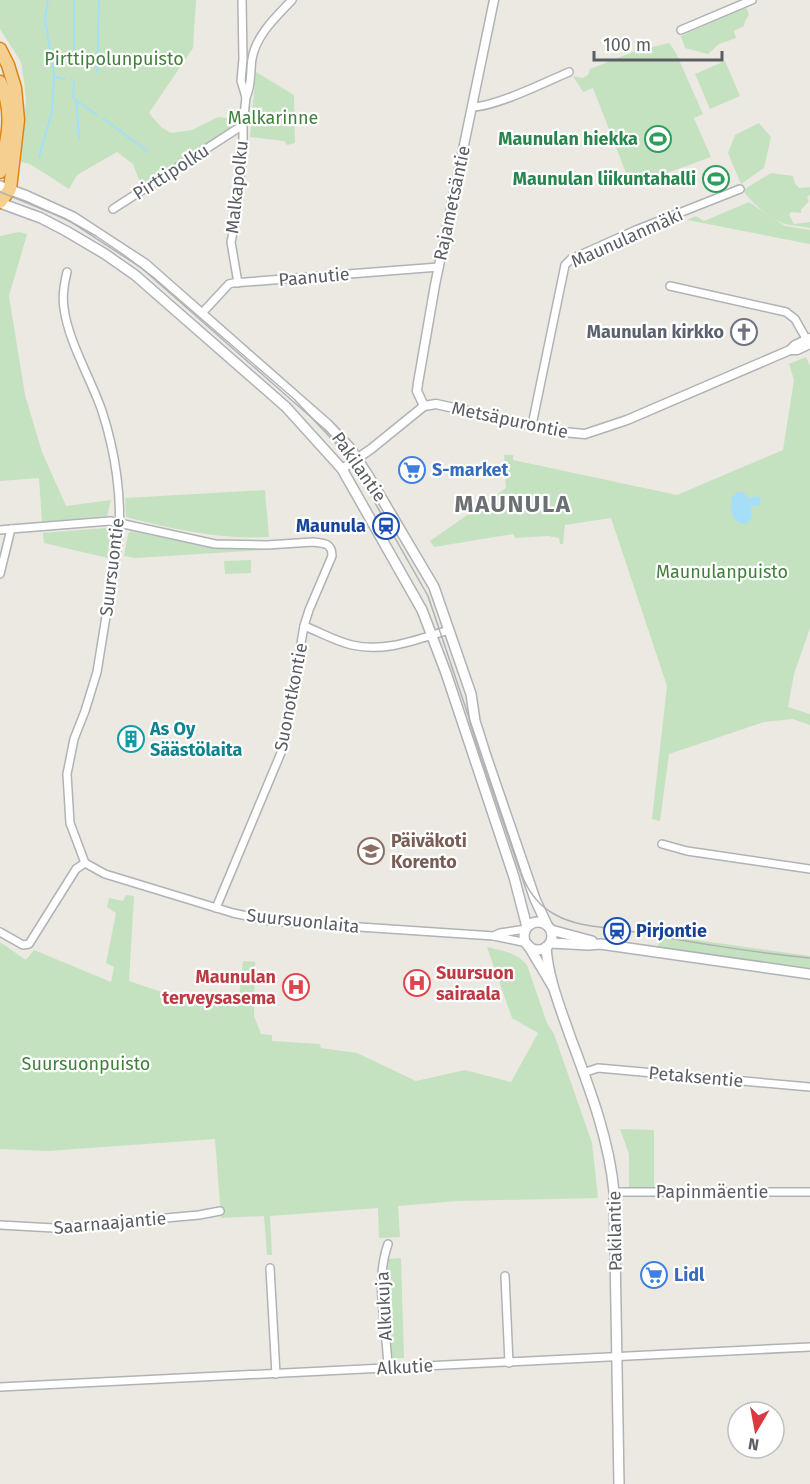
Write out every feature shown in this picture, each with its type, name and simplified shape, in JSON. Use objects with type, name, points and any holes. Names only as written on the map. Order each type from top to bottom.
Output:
[{"type":"highway","points":[[0,49],[11,74],[18,111],[18,130],[0,202]]},
{"type":"highway","points":[[0,82],[5,91],[9,111],[8,138],[0,172]]},
{"type":"main road","name":"Pakilantie","points":[[5,187],[73,217],[145,264],[344,441],[429,577],[471,694],[483,745],[535,898],[549,927]]},
{"type":"main road","name":"Pakilantie","points":[[0,202],[41,218],[66,231],[135,275],[286,407],[342,469],[415,595],[432,636],[514,877],[527,928]]},
{"type":"main road","points":[[600,944],[548,945],[536,949],[527,944],[524,936],[527,928],[537,922],[600,944],[810,974]]},
{"type":"main road","points":[[548,945],[552,937],[549,927]]},
{"type":"main road","name":"Pakilantie","points":[[527,944],[553,987],[610,1155],[614,1192],[619,1484]]},
{"type":"main road","name":"Pakilantie","points":[[548,945],[553,987]]},
{"type":"street","points":[[242,0],[241,81],[246,97],[243,125]]},
{"type":"street","points":[[246,97],[249,92],[252,59],[258,38],[292,0]]},
{"type":"street","name":"Rajametsäntie","points":[[424,406],[417,391],[418,383],[439,267],[494,0]]},
{"type":"street","points":[[681,30],[752,0]]},
{"type":"street","points":[[472,107],[498,101],[569,72]]},
{"type":"street","name":"Pirttipolku","points":[[113,209],[243,125]]},
{"type":"street","name":"Malkapolku","points":[[238,283],[231,242],[237,213],[243,125]]},
{"type":"street","name":"Maunulanmäki","points":[[532,425],[565,265],[571,259],[636,230],[740,189]]},
{"type":"street","name":"Paanutie","points":[[238,283],[439,267]]},
{"type":"street","name":"Suursuontie","points":[[67,272],[63,296],[64,310],[69,331],[89,376],[107,432],[117,488],[120,523],[97,672],[74,739],[67,774],[70,823],[86,863]]},
{"type":"street","points":[[202,313],[229,284],[238,283]]},
{"type":"street","points":[[670,286],[786,312],[795,320],[809,341]]},
{"type":"street","name":"Metsäpurontie","points":[[424,406],[436,404],[567,433],[594,432],[723,380],[790,350],[795,345],[809,341]]},
{"type":"street","points":[[342,469],[424,406]]},
{"type":"street","points":[[0,530],[110,521],[120,523]]},
{"type":"street","name":"Suonotkontie","points":[[120,523],[203,542],[240,545],[324,543],[328,544],[332,550],[332,556],[304,627],[285,740],[275,770],[216,908]]},
{"type":"street","points":[[0,574],[11,529]]},
{"type":"street","points":[[304,627],[359,646],[393,646],[449,630]]},
{"type":"street","points":[[662,844],[687,851],[810,869]]},
{"type":"street","points":[[0,932],[23,945],[29,944],[76,869],[86,863]]},
{"type":"street","name":"Suursuonlaita","points":[[86,863],[105,874],[249,917],[292,923],[494,936],[527,944]]},
{"type":"street","name":"Suursuonlaita","points":[[494,936],[527,928]]},
{"type":"street","name":"Petaksentie","points":[[584,1073],[598,1068],[810,1087]]},
{"type":"street","name":"Papinmäentie","points":[[614,1192],[810,1192]]},
{"type":"street","name":"Saarnaajantie","points":[[0,1225],[54,1228],[200,1215],[220,1211]]},
{"type":"street","name":"Alkukuja","points":[[388,1244],[382,1261],[388,1368]]},
{"type":"street","points":[[270,1268],[276,1374]]},
{"type":"street","points":[[505,1276],[509,1363]]},
{"type":"street","name":"Alkutie","points":[[0,1385],[276,1374],[810,1347]]},
{"type":"green space","name":"Pirttipolunpuisto","points":[[0,0],[196,0],[193,48],[149,113],[161,127],[171,133],[192,130],[218,117],[233,119],[232,125],[224,134],[142,188],[133,164],[117,152],[77,175],[69,189],[30,164],[21,162],[26,100],[24,81],[21,62],[0,29]]},
{"type":"green space","points":[[746,7],[749,15],[744,26],[734,31],[736,38],[719,44],[708,54],[685,48],[681,36]]},
{"type":"green space","name":"Maunulan hiekka","points":[[669,43],[676,53],[703,114],[694,118],[711,157],[631,186],[593,88],[583,92],[573,76],[582,78],[588,75],[590,69],[633,52]]},
{"type":"green space","points":[[725,61],[740,96],[710,109],[695,74]]},
{"type":"green space","name":"Malkarinne","points":[[256,72],[294,95],[295,143],[287,145],[284,141],[250,137]]},
{"type":"green space","points":[[759,123],[771,137],[764,168],[741,184],[728,153],[735,135]]},
{"type":"green space","points":[[771,173],[793,176],[799,188],[810,187],[810,195],[807,197],[809,201],[801,213],[791,212],[789,215],[794,224],[810,222],[810,228],[785,224],[774,218],[756,205],[743,190]]},
{"type":"green space","points":[[749,202],[785,226],[810,230],[810,244],[687,220],[696,216],[704,221]]},
{"type":"green space","points":[[19,232],[27,234],[9,296],[25,395],[42,452],[66,506],[111,500],[107,516],[42,522],[39,478],[0,481],[0,236]]},
{"type":"green space","name":"Maunulanpuisto","points":[[806,357],[810,366],[810,628],[794,674],[788,707],[810,714],[810,725],[793,719],[764,722],[669,754],[660,821],[652,819],[667,686],[611,518],[565,525],[563,544],[560,544],[559,538],[548,536],[515,538],[513,534],[434,547],[430,541],[506,488],[504,455],[513,455],[513,460],[677,495],[783,450],[794,380],[789,364]]},
{"type":"green space","points":[[265,490],[269,537],[215,535],[126,517],[125,498]]},
{"type":"green space","points":[[108,528],[111,536],[108,558],[44,543],[43,533]]},
{"type":"green space","points":[[131,531],[207,547],[279,549],[135,558],[124,556],[128,534]]},
{"type":"green space","points":[[251,560],[251,573],[225,574],[224,561]]},
{"type":"green space","name":"Suursuonpuisto","points":[[126,895],[134,896],[129,981],[168,994],[239,999],[243,961],[255,962],[254,1016],[261,1034],[272,1035],[272,1041],[320,1044],[321,1048],[357,1053],[416,1081],[465,1070],[511,1082],[538,1033],[512,1018],[487,947],[518,957],[527,965],[592,1143],[598,1198],[457,1201],[398,1206],[400,1237],[379,1238],[378,1208],[270,1216],[272,1255],[267,1255],[264,1216],[221,1218],[215,1139],[48,1151],[0,1149],[0,942],[26,960],[34,950],[111,982],[114,967],[106,963],[116,913],[107,907],[109,898],[123,901]]},
{"type":"green space","points":[[660,935],[810,956],[810,969],[658,947]]},
{"type":"green space","points":[[620,1129],[654,1130],[654,1187],[629,1187],[629,1154]]},
{"type":"green space","points":[[401,1258],[404,1358],[390,1358],[387,1259]]},
{"type":"water","points":[[738,492],[743,492],[749,498],[758,496],[761,499],[759,506],[751,506],[752,517],[747,524],[738,522],[731,511],[732,497]]},
{"type":"waterway","points":[[39,157],[52,111],[54,77],[45,18],[48,0]]},
{"type":"waterway","points":[[74,0],[74,53]]},
{"type":"waterway","points":[[97,72],[99,0]]},
{"type":"waterway","points":[[54,77],[64,79]]},
{"type":"waterway","points":[[71,79],[74,81],[73,98],[97,115]]},
{"type":"waterway","points":[[76,100],[79,138]]},
{"type":"waterway","points":[[104,119],[147,151]]},
{"type":"tram line","points":[[0,192],[64,218],[124,255],[153,277],[294,399],[344,452],[428,596],[523,878],[540,904],[563,919],[580,924],[810,958]]},
{"type":"place","name":"Maunulan hiekka","points":[[658,139]]},
{"type":"place","name":"Maunulan liikuntahalli","points":[[716,179]]},
{"type":"place","name":"Maunulan kirkko","points":[[744,332]]},
{"type":"place","name":"S-market","points":[[412,470]]},
{"type":"place","name":"Maunula","points":[[386,526]]},
{"type":"place","name":"As Oy Säästölaita","points":[[131,739]]},
{"type":"place","name":"Päiväkoti Korento","points":[[371,851]]},
{"type":"place","name":"Pirjontie","points":[[617,931]]},
{"type":"place","name":"Suursuon sairaala","points":[[417,983]]},
{"type":"place","name":"Maunulan terveysasema","points":[[296,987]]},
{"type":"place","name":"Lidl","points":[[654,1275]]},
{"type":"district","name":"MAUNULA","points":[[513,504]]}]
